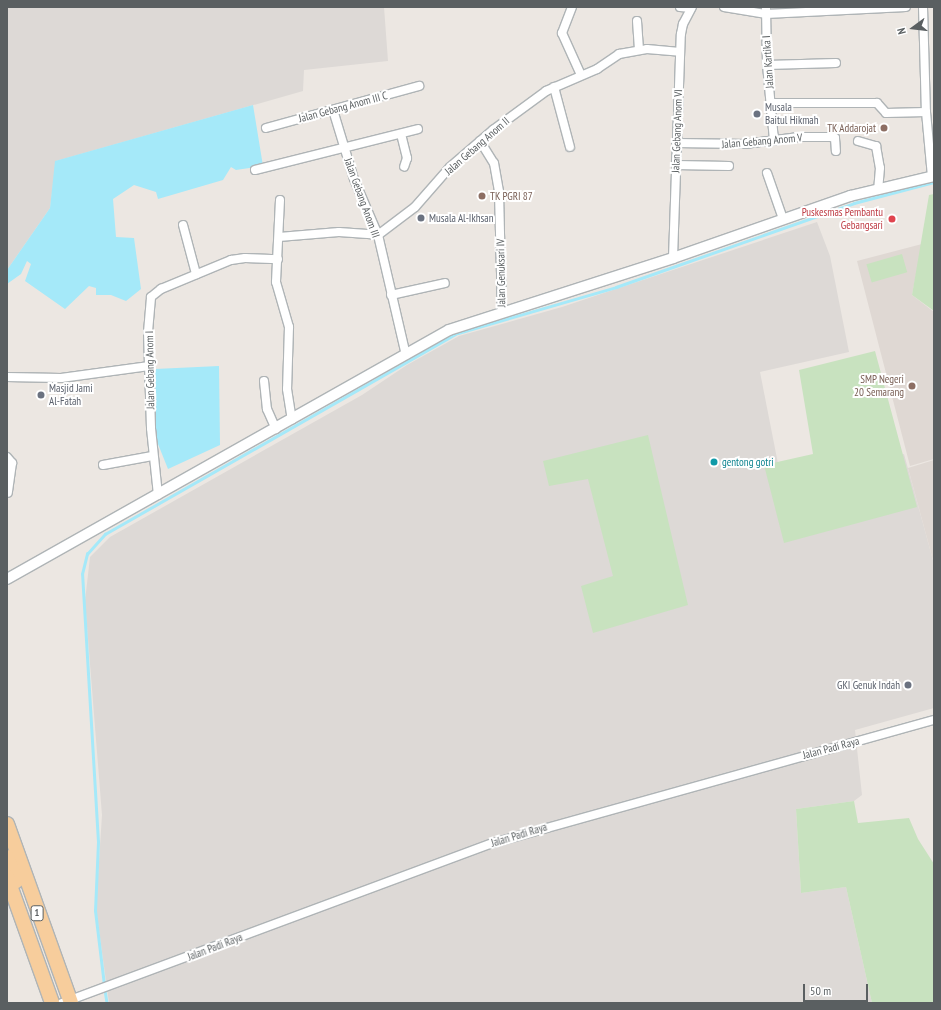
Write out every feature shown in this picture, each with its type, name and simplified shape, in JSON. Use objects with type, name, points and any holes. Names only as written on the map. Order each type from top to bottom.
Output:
[{"type":"highway","name":"1","points":[[7,824],[67,1002]]},
{"type":"highway","name":"1","points":[[7,857],[67,1002]]},
{"type":"highway","points":[[7,877],[52,1003]]},
{"type":"street","points":[[572,7],[562,33],[580,75]]},
{"type":"street","points":[[680,7],[692,8]]},
{"type":"street","points":[[724,7],[766,10],[906,7]]},
{"type":"street","points":[[7,579],[292,420],[449,330],[673,258],[783,219],[878,189],[933,176],[926,112],[923,7]]},
{"type":"street","name":"Jalan Gebang Anom VI","points":[[673,258],[680,52],[683,24],[692,8]]},
{"type":"street","name":"Jalan Kartika I","points":[[766,10],[767,65],[774,141]]},
{"type":"street","points":[[637,20],[639,50]]},
{"type":"street","name":"Jalan Gebang Anom II","points":[[378,235],[415,207],[450,167],[480,141],[508,118],[554,87],[597,69],[619,54],[639,50],[680,52]]},
{"type":"street","points":[[767,65],[836,63]]},
{"type":"street","name":"Jalan Gebang Anom III C","points":[[266,128],[419,86]]},
{"type":"street","points":[[554,87],[570,147]]},
{"type":"street","points":[[771,103],[877,103],[886,113],[926,112]]},
{"type":"street","name":"Jalan Gebang Anom III","points":[[333,110],[344,149],[378,235],[406,355]]},
{"type":"street","points":[[255,170],[344,149],[418,129]]},
{"type":"street","points":[[401,134],[407,158],[404,167]]},
{"type":"street","name":"Jalan Gebang Anom V","points":[[676,143],[745,144],[799,137],[830,137],[835,138],[836,151]]},
{"type":"street","name":"Jalan Genuksari IV","points":[[480,141],[494,162],[499,192],[502,312]]},
{"type":"street","points":[[858,141],[874,144],[877,149],[880,168],[878,189]]},
{"type":"street","points":[[676,165],[729,166]]},
{"type":"street","points":[[766,174],[783,219]]},
{"type":"street","points":[[280,200],[277,289],[289,327],[287,389],[292,420]]},
{"type":"street","points":[[183,225],[196,274],[235,259],[278,260]]},
{"type":"street","points":[[279,237],[339,232],[378,235]]},
{"type":"street","name":"Jalan Gebang Anom I","points":[[158,495],[152,456],[149,366],[151,297],[161,289],[196,274]]},
{"type":"street","points":[[391,295],[445,282]]},
{"type":"street","points":[[7,377],[61,378],[149,366]]},
{"type":"street","points":[[264,381],[267,409],[276,429]]},
{"type":"street","points":[[103,465],[152,456]]},
{"type":"street","points":[[7,457],[12,463],[8,493]]},
{"type":"street","name":"Jalan Padi Raya","points":[[67,1002],[492,843],[934,720]]},
{"type":"shaded area","points":[[7,7],[384,7],[388,61],[304,70],[303,91],[56,161],[50,208],[7,270]]},
{"type":"shaded area","points":[[817,222],[830,256],[849,352],[760,372],[782,484],[904,454],[934,564],[934,708],[855,730],[862,795],[854,801],[796,809],[801,893],[846,887],[872,1003],[109,1003],[96,908],[102,815],[85,601],[90,557],[110,537],[362,395],[407,365],[459,336],[562,307]]},
{"type":"shaded area","name":"SMP Negeri 20 Semarang","points":[[922,244],[912,295],[934,312],[934,459],[910,466],[857,261]]},
{"type":"shaded area","points":[[934,460],[934,564],[908,468]]},
{"type":"green space","points":[[934,194],[934,311],[912,295],[929,195]]},
{"type":"green space","points":[[902,254],[907,272],[872,282],[866,264]]},
{"type":"green space","points":[[875,351],[917,507],[784,543],[764,465],[813,454],[799,370]]},
{"type":"green space","points":[[648,435],[688,605],[593,633],[581,586],[613,576],[588,479],[549,486],[543,461]]},
{"type":"green space","points":[[854,801],[858,823],[909,818],[918,839],[934,864],[934,1003],[872,1003],[846,887],[801,893],[796,809]]},
{"type":"water","points":[[253,105],[263,166],[236,170],[231,167],[223,180],[158,199],[156,192],[134,185],[113,199],[116,237],[134,238],[141,289],[126,301],[111,295],[96,295],[96,288],[89,286],[65,309],[25,281],[31,264],[27,261],[21,274],[7,284],[7,270],[50,208],[55,161]]},
{"type":"water","points":[[219,366],[220,445],[168,469],[156,439],[155,369]]},
{"type":"waterway","points":[[104,985],[95,911],[98,842],[82,574],[87,554],[105,534],[458,333],[616,287],[854,203],[934,182]]},
{"type":"waterway","points":[[105,990],[107,1003]]},
{"type":"place","name":"Musala Baitul Hikmah","points":[[757,114]]},
{"type":"place","name":"TK Addarojat","points":[[884,128]]},
{"type":"place","name":"TK PGRI 87","points":[[482,196]]},
{"type":"place","name":"Musala Al-Ikhsan","points":[[421,218]]},
{"type":"place","name":"Puskesmas Pembantu Gebangsari","points":[[892,219]]},
{"type":"place","name":"SMP Negeri 20 Semarang","points":[[912,386]]},
{"type":"place","name":"Masjid Jami Al-Fatah","points":[[41,395]]},
{"type":"place","name":"gentong gotri","points":[[714,462]]},
{"type":"place","name":"GKI Genuk Indah","points":[[908,685]]}]
